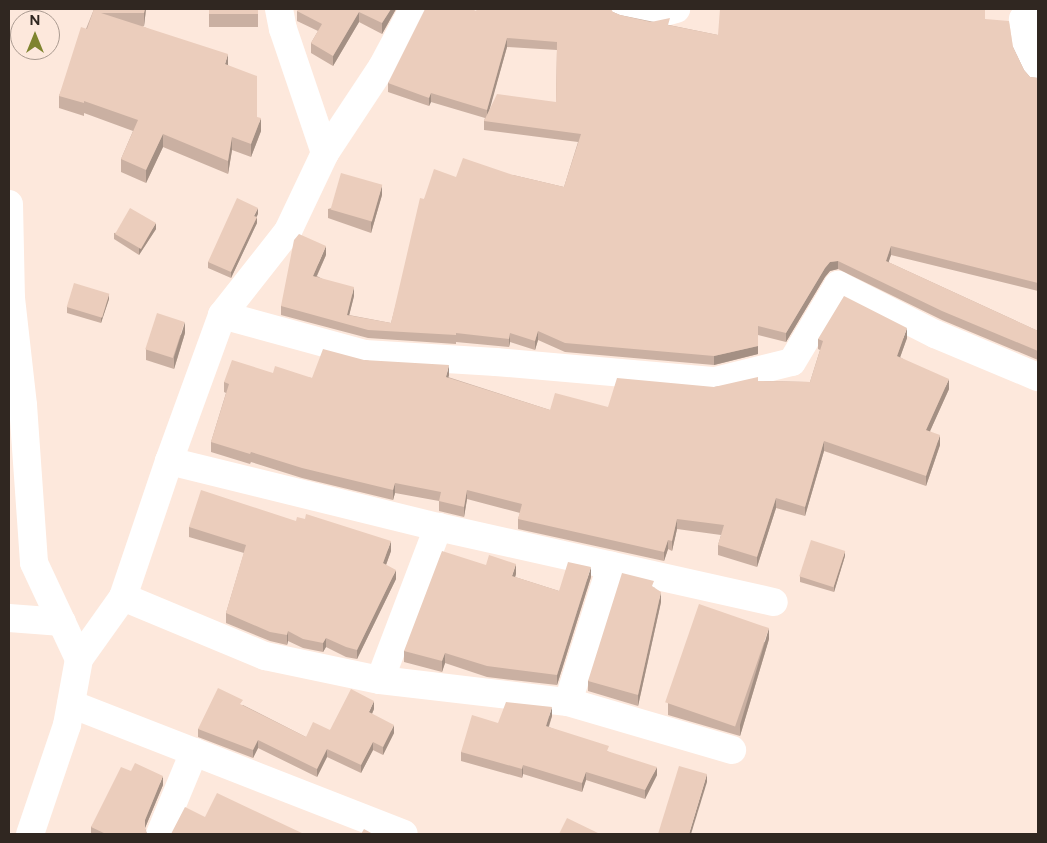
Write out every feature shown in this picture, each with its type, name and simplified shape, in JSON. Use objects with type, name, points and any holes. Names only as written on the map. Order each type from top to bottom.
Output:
[{"type":"main road","points":[[279,9],[283,29],[326,153]]},
{"type":"main road","points":[[30,834],[67,725],[80,660],[124,597],[169,461],[222,314],[288,231],[326,153],[382,67],[414,9]]},
{"type":"main road","points":[[623,9],[654,15],[676,9]]},
{"type":"main road","points":[[1030,9],[1023,19],[1028,53],[1038,72]]},
{"type":"main road","points":[[9,204],[11,298],[23,405],[34,563],[80,660]]},
{"type":"main road","points":[[222,314],[365,354],[496,362],[715,382],[792,362],[838,285],[935,334],[1038,377]]},
{"type":"main road","points":[[169,461],[438,527],[774,602]]},
{"type":"main road","points":[[380,680],[438,527]]},
{"type":"main road","points":[[568,702],[611,566]]},
{"type":"main road","points":[[124,597],[265,656],[380,680],[568,702],[732,750]]},
{"type":"main road","points":[[9,618],[62,622]]},
{"type":"main road","points":[[71,704],[404,834]]},
{"type":"main road","points":[[160,834],[194,752]]},
{"type":"building","points":[[94,9],[145,9],[144,13],[101,13],[228,54],[225,64],[257,76],[257,117],[261,118],[251,144],[232,137],[228,161],[163,134],[146,170],[121,159],[138,120],[84,101],[84,103],[59,96],[81,27],[87,29]]},
{"type":"building","points":[[209,9],[258,9],[258,14],[209,14]]},
{"type":"building","points":[[298,9],[391,9],[382,23],[359,12],[333,56],[311,43],[322,24],[297,11]]},
{"type":"building","points":[[425,9],[472,9],[476,11],[477,9],[611,9],[620,15],[651,22],[670,18],[668,25],[718,35],[720,9],[985,9],[985,19],[1009,21],[1013,47],[1024,70],[1030,77],[1038,78],[1038,283],[891,246],[886,261],[1038,331],[1038,351],[942,311],[838,261],[830,262],[825,268],[786,333],[758,326],[758,346],[714,356],[565,343],[538,331],[535,341],[510,333],[509,339],[456,333],[456,335],[368,330],[281,306],[294,240],[299,234],[326,246],[313,276],[354,287],[347,315],[391,323],[420,198],[424,199],[434,169],[456,177],[463,158],[513,175],[564,187],[581,134],[484,121],[497,94],[556,102],[557,42],[507,38],[487,110],[431,93],[429,98],[388,83]]},
{"type":"building","points":[[341,173],[382,185],[372,221],[331,210]]},
{"type":"building","points":[[237,198],[258,208],[254,216],[257,217],[231,272],[208,262]]},
{"type":"building","points":[[130,208],[156,223],[141,249],[115,234]]},
{"type":"building","points":[[74,283],[109,294],[102,318],[67,307]]},
{"type":"building","points":[[844,296],[907,328],[897,356],[949,379],[926,430],[940,435],[926,476],[824,441],[805,507],[776,498],[757,557],[718,545],[724,525],[677,519],[672,541],[668,540],[664,552],[518,519],[522,504],[467,490],[464,507],[439,501],[441,492],[395,483],[393,490],[302,468],[211,442],[229,384],[224,382],[232,360],[273,373],[275,366],[312,378],[323,349],[364,360],[449,365],[446,377],[550,410],[555,393],[608,407],[617,378],[714,387],[758,377],[758,381],[810,382],[823,341],[818,339]]},
{"type":"building","points":[[157,313],[185,322],[173,358],[145,349]]},
{"type":"building","points":[[201,490],[296,521],[297,517],[305,519],[306,514],[391,541],[383,563],[396,570],[357,650],[326,638],[323,643],[303,639],[288,631],[287,635],[270,632],[226,613],[246,545],[189,527]]},
{"type":"building","points":[[811,540],[845,551],[833,587],[799,576]]},
{"type":"building","points":[[442,551],[486,565],[489,555],[516,564],[512,576],[559,591],[568,562],[591,567],[557,675],[487,666],[445,653],[442,661],[404,651]]},
{"type":"building","points":[[622,573],[654,581],[652,586],[661,592],[638,695],[588,681]]},
{"type":"building","points":[[699,604],[769,628],[735,726],[665,702]]},
{"type":"building","points":[[218,688],[243,700],[240,704],[306,737],[313,722],[330,730],[351,689],[374,701],[369,712],[394,725],[383,747],[373,742],[361,765],[327,749],[317,769],[258,740],[253,750],[198,729]]},
{"type":"building","points":[[506,702],[552,707],[546,726],[609,746],[607,751],[657,767],[645,790],[586,772],[582,783],[523,765],[522,769],[461,752],[472,715],[498,723]]},
{"type":"building","points":[[135,763],[163,776],[145,820],[147,834],[106,834],[91,827],[121,767],[131,771]]},
{"type":"building","points":[[679,766],[707,774],[689,834],[658,834]]},
{"type":"building","points":[[217,793],[304,834],[171,834],[185,807],[205,817]]},
{"type":"building","points":[[567,818],[600,834],[559,834]]},
{"type":"building","points":[[364,829],[373,834],[361,834]]}]
